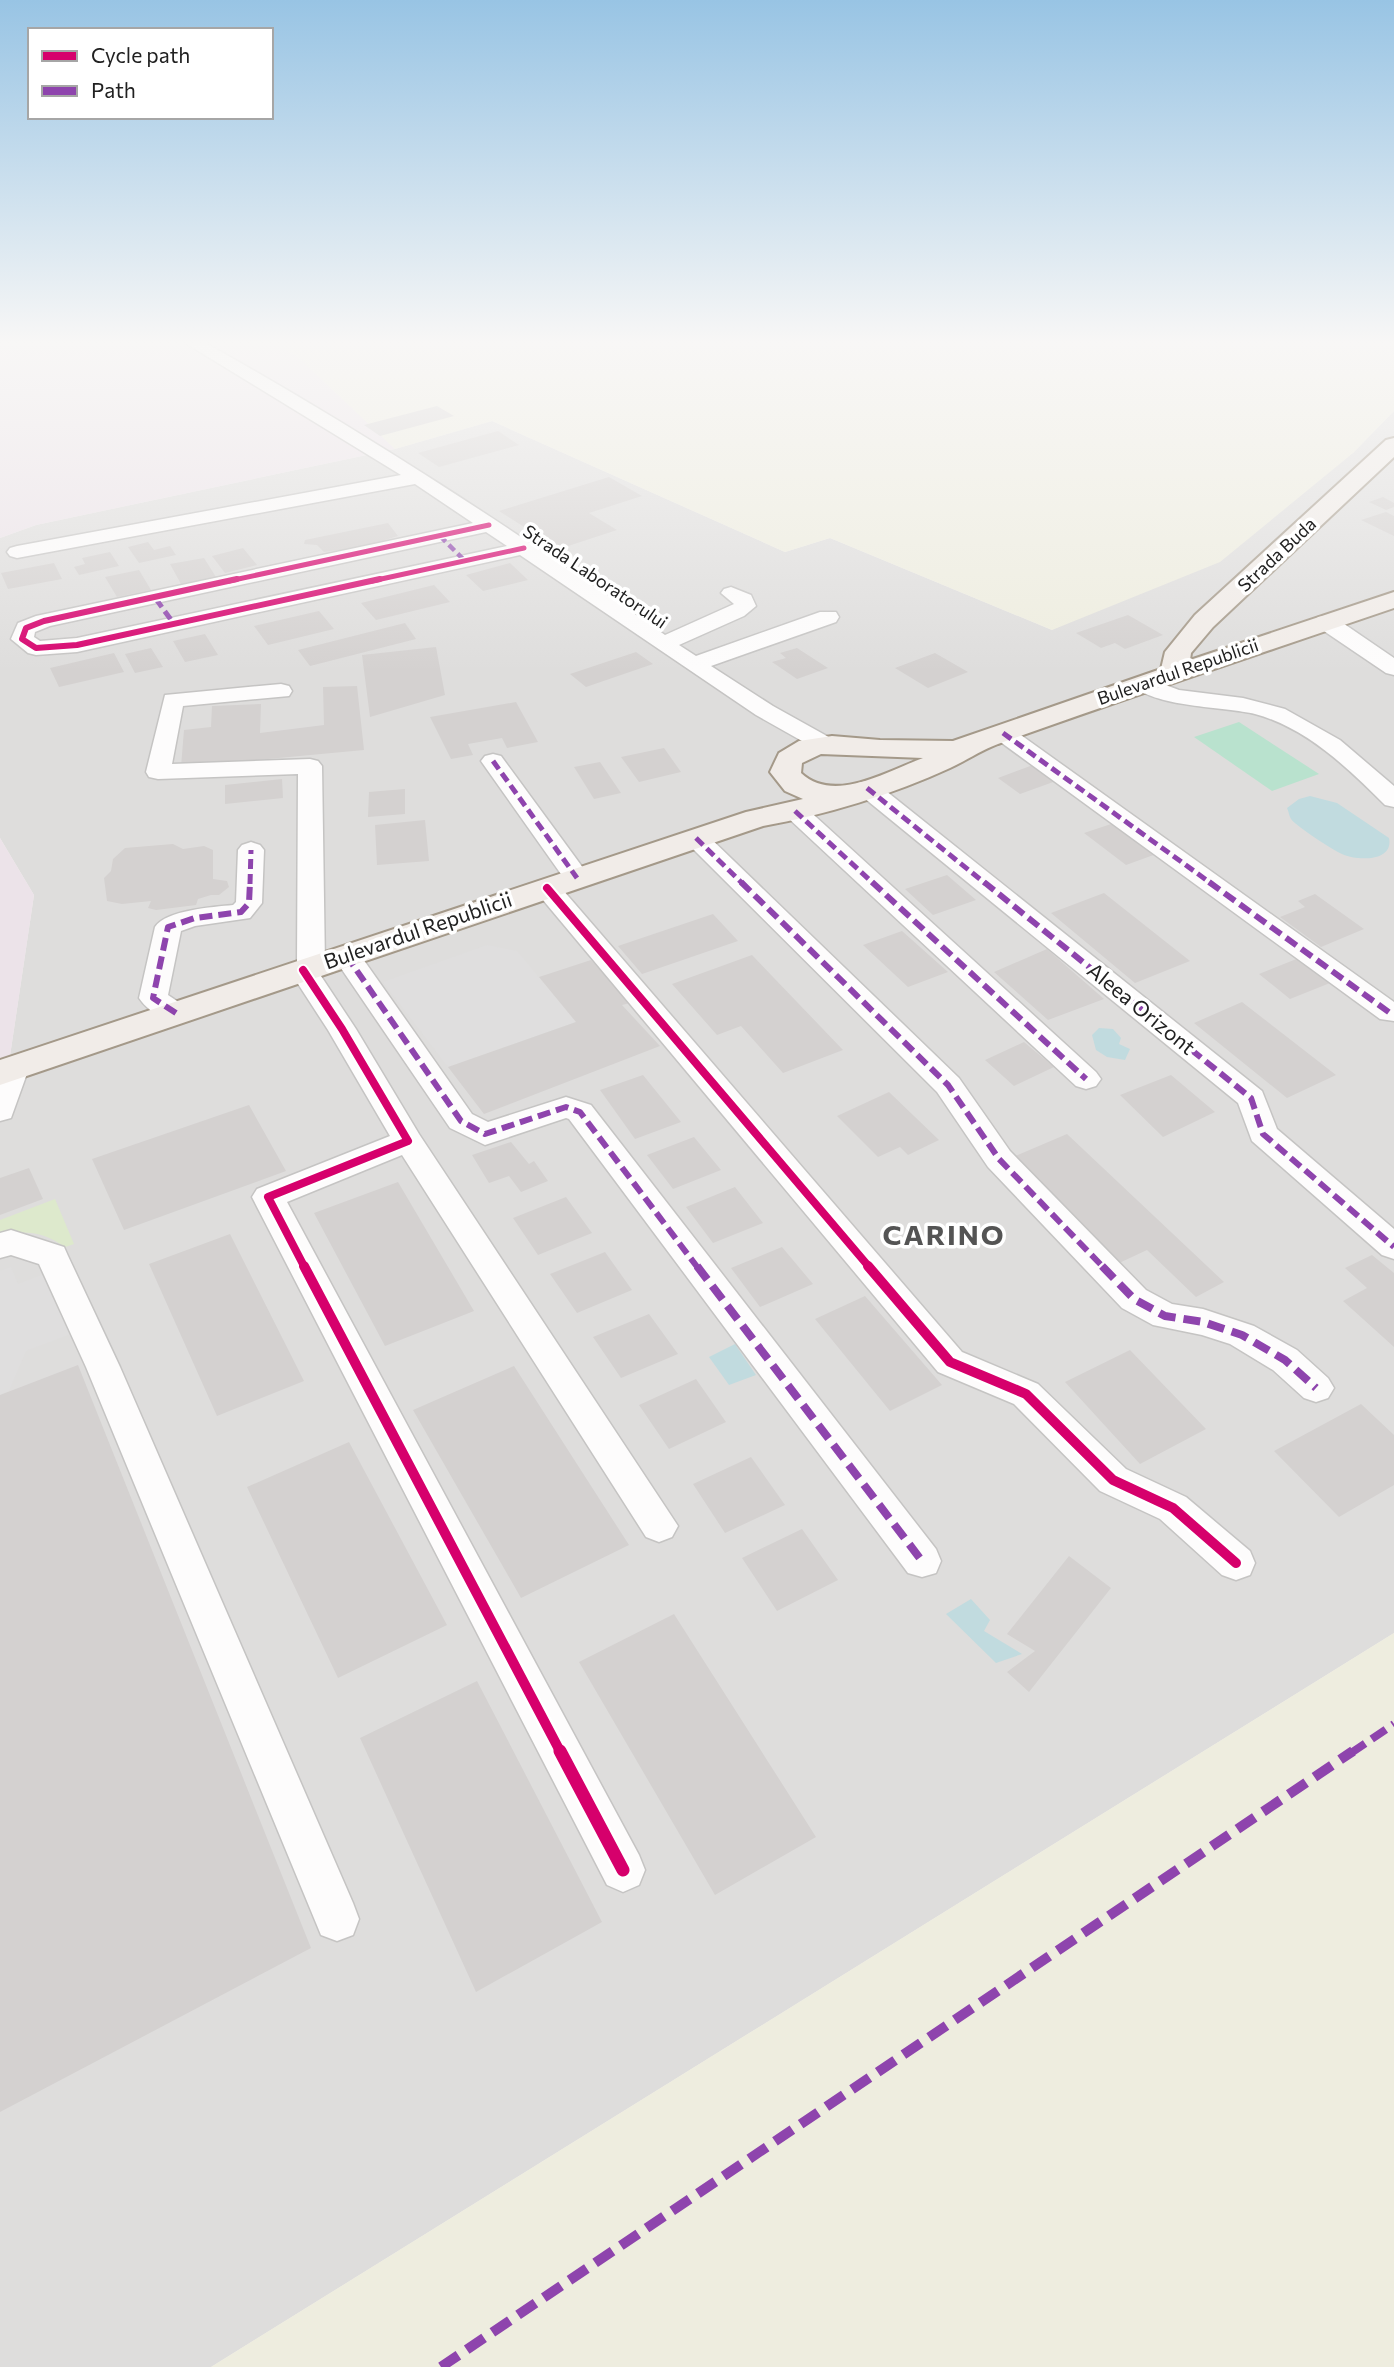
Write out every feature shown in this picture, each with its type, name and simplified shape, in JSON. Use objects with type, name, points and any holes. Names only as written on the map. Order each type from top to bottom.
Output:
[{"type":"main road","name":"Strada Buda","points":[[1174,673],[1178,652],[1204,621],[1387,451]]},
{"type":"main road","name":"Bulevardul Republicii","points":[[7,1071],[696,838],[860,790],[942,761],[962,747],[1394,600]]},
{"type":"main road","name":"Bulevardul Republicii","points":[[757,818],[803,749],[840,746],[962,747]]},
{"type":"main road","points":[[840,746],[876,761],[879,770],[877,778],[860,790]]},
{"type":"main road","name":"Bulevardul Republicii","points":[[788,769],[811,792],[860,790]]},
{"type":"street","name":"Strada Laboratorului","points":[[376,451],[524,548],[772,717],[840,746]]},
{"type":"street","points":[[17,552],[418,478]]},
{"type":"street","points":[[489,525],[156,599],[44,621],[26,628],[22,639],[36,648],[77,645],[524,548]]},
{"type":"street","points":[[440,536],[465,561]]},
{"type":"street","points":[[325,562],[347,587]]},
{"type":"street","points":[[665,643],[745,606],[744,599],[732,593]]},
{"type":"street","points":[[156,599],[174,624]]},
{"type":"street","points":[[695,664],[828,617]]},
{"type":"street","points":[[1326,622],[1394,668]]},
{"type":"street","points":[[1144,684],[1180,699],[1236,704],[1280,714],[1363,769],[1394,800]]},
{"type":"street","points":[[281,691],[173,700],[158,772],[310,766],[307,968],[408,1141],[659,1526]]},
{"type":"street","points":[[772,717],[788,769]]},
{"type":"street","points":[[1003,733],[1390,1013]]},
{"type":"street","points":[[494,761],[562,883],[950,1362],[1026,1394],[1113,1479],[1173,1508],[1236,1563]]},
{"type":"street","name":"Aleea Orizont","points":[[860,790],[1251,1098],[1263,1134],[1394,1247]]},
{"type":"street","points":[[795,811],[1086,1079]]},
{"type":"street","points":[[696,838],[948,1085],[999,1159],[1134,1299],[1166,1315],[1203,1322],[1242,1335],[1285,1360],[1316,1388]]},
{"type":"street","points":[[176,1013],[153,998],[168,927],[206,915],[241,912],[249,903],[251,850]]},
{"type":"street","points":[[346,955],[461,1121],[485,1134],[566,1107],[580,1112],[922,1562]]},
{"type":"street","points":[[0,1111],[7,1071]]},
{"type":"street","points":[[408,1141],[268,1196],[623,1870]]},
{"type":"street","points":[[0,1246],[11,1242],[52,1255],[103,1367],[337,1919]]},
{"type":"shaded area","points":[[0,451],[383,451],[36,525],[0,538]]},
{"type":"shaded area","points":[[383,451],[560,451],[785,552],[830,538],[1052,630],[1353,453],[1394,451],[1394,1633],[211,2367],[0,2367],[0,1059],[10,1056],[34,895],[0,838],[0,538],[36,525]]},
{"type":"shaded area","points":[[560,451],[1355,451],[1220,562],[1052,630],[830,538],[785,552]]},
{"type":"shaded area","points":[[0,838],[34,895],[10,1056],[0,1059]]},
{"type":"shaded area","points":[[487,945],[517,951],[576,1022],[448,1067],[383,982]]},
{"type":"shaded area","points":[[11,1267],[18,1284],[47,1273],[73,1333],[26,1351],[9,1391],[0,1395],[0,1271]]},
{"type":"shaded area","points":[[1394,1633],[1394,2367],[211,2367]]},
{"type":"green space","points":[[1239,722],[1319,774],[1272,791],[1194,737]]},
{"type":"green space","points":[[55,1199],[74,1244],[65,1247],[34,1233],[0,1235],[0,1220]]},
{"type":"water","points":[[1310,796],[1337,803],[1389,838],[1386,852],[1373,858],[1356,858],[1337,852],[1307,833],[1291,819],[1287,808],[1299,799]]},
{"type":"water","points":[[1099,1028],[1113,1029],[1121,1038],[1119,1044],[1130,1049],[1125,1060],[1107,1057],[1096,1050],[1092,1035]]},
{"type":"water","points":[[735,1344],[756,1375],[729,1385],[709,1357]]},
{"type":"water","points":[[971,1599],[990,1620],[984,1631],[1022,1654],[996,1663],[946,1614]]},
{"type":"building","points":[[424,451],[496,451],[439,467],[418,453]]},
{"type":"building","points":[[609,477],[642,496],[589,513],[617,530],[559,549],[499,511]]},
{"type":"building","points":[[1383,497],[1394,503],[1394,507],[1386,510],[1369,502]]},
{"type":"building","points":[[1386,512],[1394,516],[1394,536],[1361,520]]},
{"type":"building","points":[[388,523],[398,536],[385,540],[386,543],[341,552],[324,552],[317,545],[304,544],[305,540]]},
{"type":"building","points":[[148,542],[154,550],[170,546],[176,555],[139,563],[128,547]]},
{"type":"building","points":[[243,548],[257,565],[225,573],[212,556]]},
{"type":"building","points":[[110,552],[119,566],[79,575],[74,567],[85,564],[82,558]]},
{"type":"building","points":[[204,558],[216,577],[181,584],[170,564]]},
{"type":"building","points":[[54,563],[62,579],[8,589],[1,573]]},
{"type":"building","points":[[510,563],[528,580],[483,591],[466,575]]},
{"type":"building","points":[[139,570],[151,590],[117,597],[105,577]]},
{"type":"building","points":[[434,585],[450,602],[376,620],[361,603]]},
{"type":"building","points":[[319,611],[334,629],[268,645],[254,626]]},
{"type":"building","points":[[1128,615],[1163,635],[1125,649],[1115,643],[1101,648],[1076,633]]},
{"type":"building","points":[[405,623],[416,639],[310,666],[298,650]]},
{"type":"building","points":[[205,634],[218,655],[185,662],[173,641]]},
{"type":"building","points":[[436,647],[445,695],[370,717],[362,655]]},
{"type":"building","points":[[151,648],[163,667],[135,673],[125,654]]},
{"type":"building","points":[[797,648],[828,668],[797,679],[772,662],[786,658],[780,653]]},
{"type":"building","points":[[636,652],[653,664],[586,687],[570,674]]},
{"type":"building","points":[[114,653],[124,672],[59,687],[50,668]]},
{"type":"building","points":[[935,653],[968,672],[928,688],[895,668]]},
{"type":"building","points":[[357,686],[364,750],[181,767],[184,730],[211,727],[212,706],[261,704],[260,733],[324,725],[323,687]]},
{"type":"building","points":[[516,702],[538,742],[507,748],[502,738],[468,744],[473,755],[451,759],[430,717]]},
{"type":"building","points":[[664,748],[681,772],[639,782],[621,757]]},
{"type":"building","points":[[600,762],[621,793],[594,799],[574,767]]},
{"type":"building","points":[[1033,765],[1056,781],[1020,794],[998,778]]},
{"type":"building","points":[[282,779],[283,798],[225,804],[225,785]]},
{"type":"building","points":[[405,789],[405,814],[368,817],[369,792]]},
{"type":"building","points":[[425,820],[429,861],[377,865],[375,825]]},
{"type":"building","points":[[1117,822],[1159,853],[1126,865],[1084,833]]},
{"type":"building","points":[[173,844],[183,849],[204,846],[213,850],[213,879],[227,881],[229,887],[219,895],[198,899],[196,905],[156,910],[148,908],[151,901],[122,904],[107,901],[104,878],[111,871],[113,859],[125,848]]},
{"type":"building","points":[[947,875],[976,900],[933,915],[905,889]]},
{"type":"building","points":[[1104,893],[1190,961],[1135,983],[1051,913]]},
{"type":"building","points":[[1315,894],[1364,929],[1321,947],[1280,917],[1305,907],[1298,901]]},
{"type":"building","points":[[713,914],[738,941],[642,974],[618,946]]},
{"type":"building","points":[[902,931],[948,972],[908,987],[863,945]]},
{"type":"building","points":[[1047,949],[1104,999],[1048,1020],[994,972]]},
{"type":"building","points":[[752,955],[843,1050],[783,1073],[741,1026],[717,1035],[672,984]]},
{"type":"building","points":[[1299,958],[1330,983],[1290,999],[1259,974]]},
{"type":"building","points":[[591,960],[630,1003],[622,1005],[660,1046],[484,1114],[448,1067],[576,1022],[539,977]]},
{"type":"building","points":[[1242,1002],[1336,1075],[1287,1098],[1194,1023]]},
{"type":"building","points":[[1024,1042],[1054,1067],[1014,1086],[985,1060]]},
{"type":"building","points":[[643,1075],[681,1122],[635,1139],[600,1090]]},
{"type":"building","points":[[1171,1075],[1215,1112],[1163,1137],[1120,1095]]},
{"type":"building","points":[[889,1092],[939,1140],[908,1155],[900,1147],[878,1157],[837,1116]]},
{"type":"building","points":[[249,1105],[286,1171],[124,1230],[92,1159]]},
{"type":"building","points":[[1067,1134],[1224,1282],[1196,1297],[1147,1250],[1117,1264],[1011,1158]]},
{"type":"building","points":[[694,1137],[721,1170],[673,1189],[647,1155]]},
{"type":"building","points":[[511,1142],[529,1164],[534,1161],[548,1181],[521,1192],[509,1176],[489,1183],[472,1155]]},
{"type":"building","points":[[29,1168],[43,1199],[0,1215],[0,1178]]},
{"type":"building","points":[[398,1182],[474,1311],[385,1346],[314,1213]]},
{"type":"building","points":[[735,1187],[763,1223],[713,1243],[686,1207]]},
{"type":"building","points":[[566,1197],[592,1233],[538,1255],[513,1218]]},
{"type":"building","points":[[230,1234],[304,1381],[217,1416],[149,1264]]},
{"type":"building","points":[[782,1247],[813,1284],[760,1307],[731,1268]]},
{"type":"building","points":[[605,1252],[632,1290],[577,1313],[550,1274]]},
{"type":"building","points":[[1372,1255],[1394,1273],[1394,1347],[1343,1301],[1367,1288],[1345,1268]]},
{"type":"building","points":[[865,1296],[942,1385],[890,1411],[815,1319]]},
{"type":"building","points":[[649,1314],[678,1354],[621,1378],[593,1337]]},
{"type":"building","points":[[1130,1350],[1206,1429],[1140,1464],[1065,1382]]},
{"type":"building","points":[[78,1365],[311,1948],[0,2112],[0,1395]]},
{"type":"building","points":[[514,1366],[629,1545],[521,1598],[413,1410]]},
{"type":"building","points":[[696,1379],[726,1422],[669,1449],[639,1405]]},
{"type":"building","points":[[1361,1404],[1394,1435],[1394,1485],[1339,1517],[1274,1451]]},
{"type":"building","points":[[349,1442],[447,1625],[338,1678],[247,1487]]},
{"type":"building","points":[[751,1457],[785,1505],[725,1533],[693,1484]]},
{"type":"building","points":[[802,1529],[838,1580],[777,1611],[742,1558]]},
{"type":"building","points":[[1069,1556],[1111,1588],[1029,1692],[1007,1672],[1035,1651],[1007,1634]]},
{"type":"building","points":[[674,1614],[816,1837],[715,1895],[579,1662]]},
{"type":"building","points":[[477,1681],[602,1922],[476,1992],[360,1738]]},
{"type":"marked path","points":[[440,536],[465,561]]},
{"type":"marked path","points":[[156,599],[174,624]]},
{"type":"marked path","points":[[1003,733],[1390,1013]]},
{"type":"marked path","points":[[493,761],[577,878]]},
{"type":"marked path","points":[[867,788],[1251,1098],[1263,1134],[1394,1247]]},
{"type":"marked path","points":[[795,811],[1086,1079]]},
{"type":"marked path","points":[[696,838],[948,1085],[999,1159],[1134,1299],[1165,1316],[1203,1322],[1242,1335],[1285,1360],[1316,1388]]},
{"type":"marked path","points":[[176,1013],[153,998],[168,927],[195,918],[241,912],[249,903],[251,850]]},
{"type":"marked path","points":[[346,955],[461,1121],[485,1134],[566,1107],[580,1112],[922,1561]]},
{"type":"marked path","points":[[441,2367],[1394,1724]]},
{"type":"cycle path","points":[[489,525],[44,621],[26,628],[22,639],[36,648],[77,645],[524,548]]},
{"type":"cycle path","points":[[547,888],[950,1362],[1026,1394],[1113,1480],[1173,1508],[1236,1563]]},
{"type":"cycle path","points":[[303,970],[342,1029],[408,1141],[268,1197],[623,1870]]},
{"type":"district","name":"CARINO","points":[[944,1235]]}]
